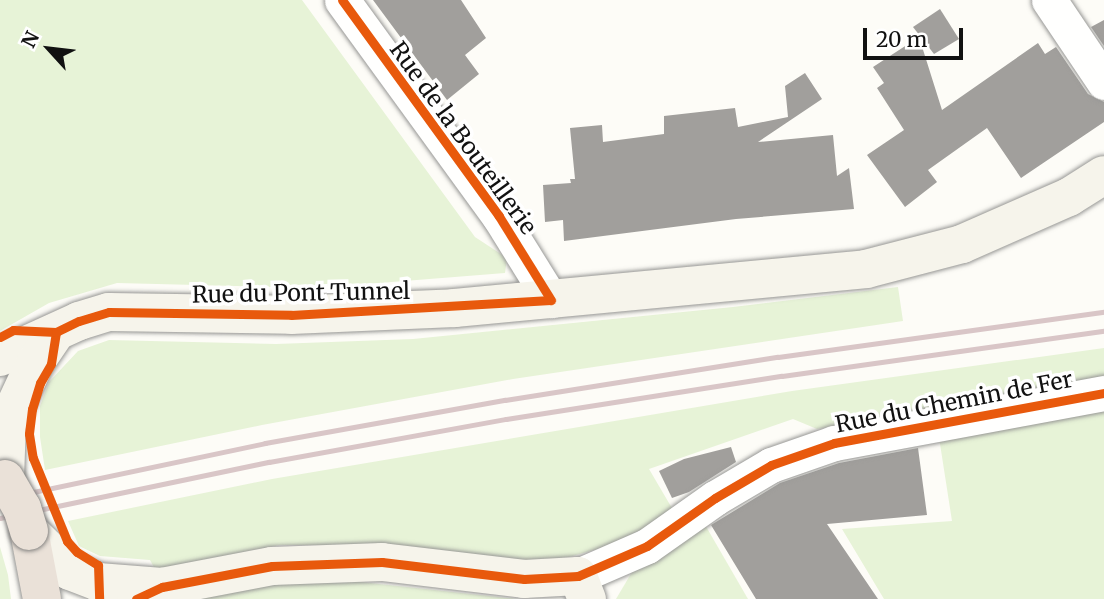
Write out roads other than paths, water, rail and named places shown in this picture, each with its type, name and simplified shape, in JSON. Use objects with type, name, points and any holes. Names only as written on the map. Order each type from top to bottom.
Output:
[{"type":"highway","points":[[3,476],[22,508],[42,599]]},
{"type":"main road","name":"Rue du Pont Tunnel","points":[[0,357],[109,312],[290,315],[551,300],[866,269],[962,244],[1069,197],[1104,175]]},
{"type":"main road","points":[[3,476],[7,423],[35,363],[56,332]]},
{"type":"main road","name":"Rue du Chemin de Fer","points":[[29,531],[70,570],[98,582],[149,593],[272,566],[382,562],[582,587]]},
{"type":"street","name":"Rue de la Bouteillerie","points":[[342,0],[499,216],[551,300]]},
{"type":"street","points":[[1048,0],[1104,82]]},
{"type":"street","name":"Rue du Chemin de Fer","points":[[582,587],[715,498],[771,465],[834,443],[1104,393]]},
{"type":"railway","points":[[0,499],[265,443],[505,400],[778,357],[1104,312]]},
{"type":"railway","points":[[0,518],[269,462],[506,419],[782,376],[1104,331]]}]
